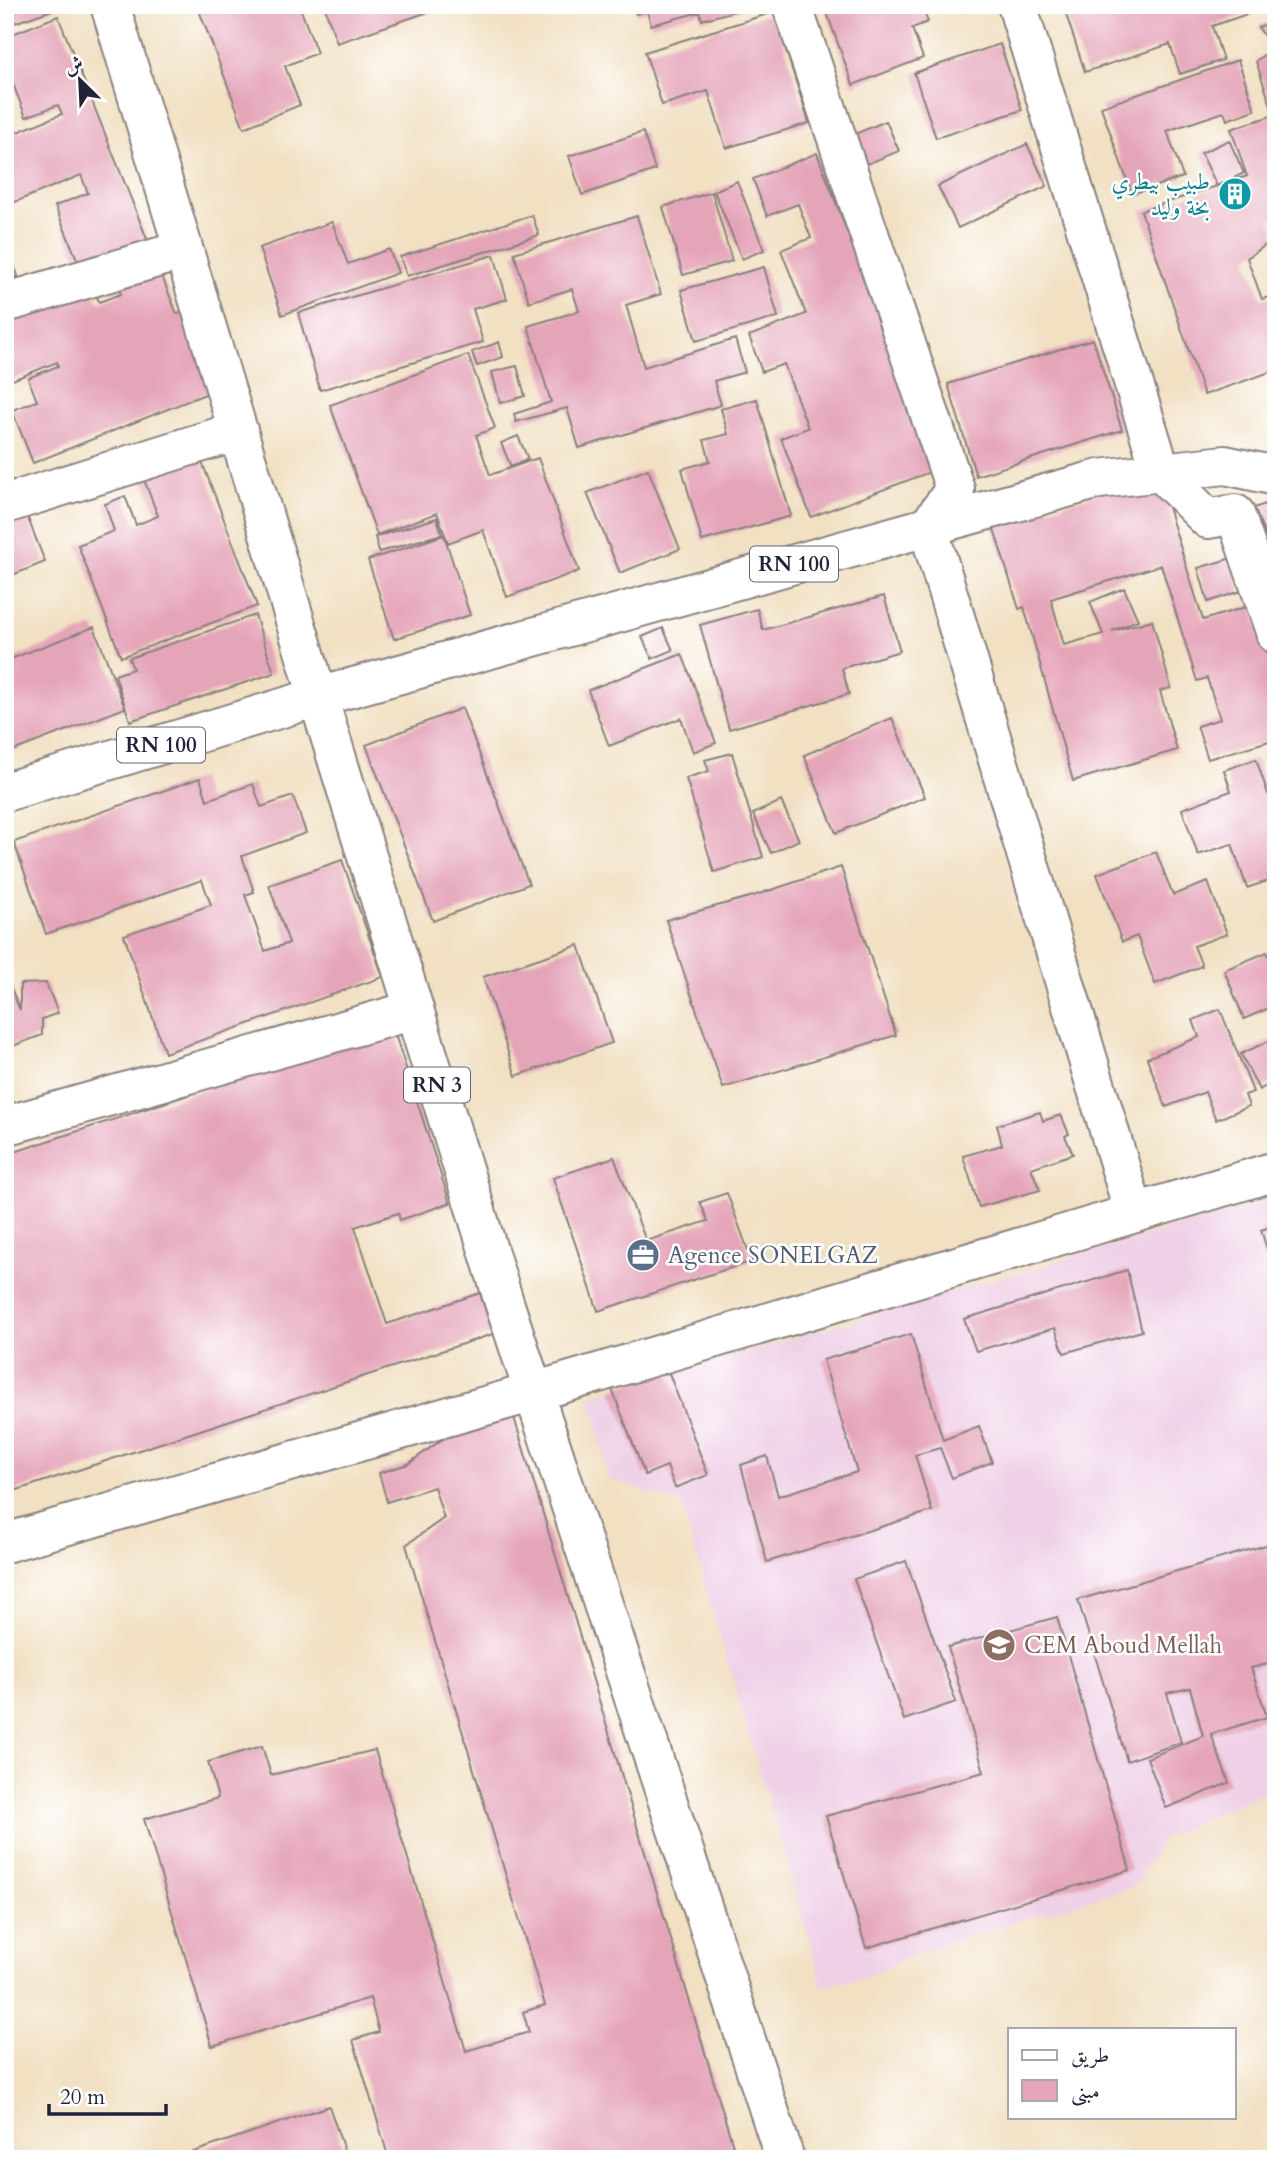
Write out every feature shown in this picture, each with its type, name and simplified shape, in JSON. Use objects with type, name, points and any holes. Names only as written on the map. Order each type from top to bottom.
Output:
[{"type":"street","name":"RN 3","points":[[110,5],[414,1010],[534,1392],[785,2159]]},
{"type":"street","points":[[792,5],[955,489],[928,527],[1134,1213]]},
{"type":"street","points":[[1017,5],[1161,472],[1208,519],[1236,514],[1276,634]]},
{"type":"street","points":[[5,303],[183,250]]},
{"type":"street","points":[[5,504],[238,431]]},
{"type":"street","name":"RN 100","points":[[5,792],[318,697],[1099,479],[1225,465],[1276,476]]},
{"type":"street","points":[[5,1126],[414,1010]]},
{"type":"street","points":[[5,1544],[534,1392],[1276,1171]]},
{"type":"shaded area","name":"CEM Aboud Mellah","points":[[1276,1198],[1276,1786],[1162,1839],[1135,1886],[918,1952],[868,1976],[823,1987],[681,1504],[609,1479],[590,1397]]},
{"type":"building","points":[[5,5],[64,5],[64,6],[5,26]]},
{"type":"building","points":[[197,5],[299,5],[317,53],[285,66],[300,105],[244,128]]},
{"type":"building","points":[[324,5],[429,5],[431,11],[337,43]]},
{"type":"building","points":[[634,5],[752,6],[702,20],[700,12],[651,25],[647,11],[636,14]]},
{"type":"building","points":[[824,5],[921,5],[928,22],[912,28],[923,58],[853,85]]},
{"type":"building","points":[[1063,5],[1271,6],[1212,26],[1223,60],[1180,74],[1170,44],[1085,72]]},
{"type":"building","points":[[774,12],[809,123],[726,148],[708,91],[662,105],[645,52]]},
{"type":"building","points":[[58,16],[177,314],[187,310],[218,389],[33,463],[12,410],[37,401],[28,378],[58,366],[57,362],[5,383],[5,313],[90,279],[99,302],[121,294],[107,259],[81,269],[55,206],[88,193],[81,175],[5,206],[5,137],[62,114],[58,105],[26,117],[5,64],[5,37]]},
{"type":"building","name":"طبيب بيطري بخة وليد","points":[[1276,21],[1276,217],[1271,219],[1276,238],[1247,258],[1262,299],[1276,295],[1276,370],[1204,395],[1141,211],[1247,176],[1231,129],[1274,115],[1256,61],[1273,48],[1258,27]]},
{"type":"building","points":[[1000,44],[1022,110],[936,138],[914,73]]},
{"type":"building","points":[[1238,60],[1255,110],[1227,120],[1224,112],[1167,131],[1183,177],[1132,194],[1101,107]]},
{"type":"building","points":[[886,121],[899,151],[862,166],[850,136]]},
{"type":"building","points":[[643,132],[655,170],[582,195],[569,156]]},
{"type":"building","points":[[1229,140],[1244,173],[1217,186],[1201,153]]},
{"type":"building","points":[[1027,144],[1047,186],[958,228],[938,186]]},
{"type":"building","points":[[817,153],[938,469],[811,517],[781,438],[808,428],[784,364],[762,372],[749,336],[806,314],[781,250],[811,238],[798,204],[767,216],[753,179]]},
{"type":"building","points":[[737,181],[764,250],[742,259],[714,191]]},
{"type":"building","points":[[712,192],[732,261],[683,275],[663,207]]},
{"type":"building","points":[[532,215],[539,235],[407,276],[400,257]]},
{"type":"building","points":[[637,216],[661,294],[626,305],[644,367],[735,339],[745,372],[714,381],[721,405],[579,448],[567,408],[516,422],[514,414],[551,402],[528,326],[579,311],[572,289],[529,302],[514,253]]},
{"type":"building","points":[[332,222],[348,264],[389,249],[398,273],[282,315],[259,248]]},
{"type":"building","points":[[5,240],[18,276],[5,280]]},
{"type":"building","points":[[494,255],[507,299],[473,309],[483,342],[320,390],[298,313]]},
{"type":"building","points":[[764,267],[778,317],[696,341],[681,290]]},
{"type":"building","points":[[1093,339],[1122,430],[976,476],[948,384]]},
{"type":"building","points":[[499,342],[503,357],[477,366],[472,352]]},
{"type":"building","points":[[468,355],[495,428],[476,435],[490,475],[538,458],[579,571],[507,597],[483,530],[448,543],[437,513],[377,535],[330,405]]},
{"type":"building","points":[[517,366],[525,396],[500,403],[492,372]]},
{"type":"building","points":[[757,399],[791,516],[702,541],[682,469],[710,461],[704,440],[728,434],[721,409]]},
{"type":"building","points":[[518,436],[528,459],[511,467],[501,443]]},
{"type":"building","points":[[197,449],[257,606],[121,657],[78,545],[114,531],[105,504],[125,496],[136,525],[158,516],[135,456]]},
{"type":"building","points":[[648,469],[680,549],[620,573],[587,493]]},
{"type":"building","points":[[1158,475],[1203,620],[1252,605],[1276,681],[1276,739],[1208,759],[1197,726],[1220,719],[1207,678],[1197,681],[1161,565],[1051,599],[1064,645],[1103,634],[1090,602],[1124,588],[1138,620],[1112,631],[1152,620],[1171,688],[1160,691],[1177,750],[1073,781],[1024,607],[1019,609],[993,526]]},
{"type":"building","points":[[13,480],[45,562],[5,578],[5,483]]},
{"type":"building","points":[[1276,500],[1276,561],[1254,508]]},
{"type":"building","points":[[437,518],[442,534],[379,552],[375,537]]},
{"type":"building","points":[[444,535],[470,615],[394,639],[368,560]]},
{"type":"building","points":[[1232,558],[1241,591],[1208,602],[1198,568]]},
{"type":"building","points":[[884,596],[900,651],[842,668],[849,694],[729,729],[700,625],[757,609],[763,630]]},
{"type":"building","points":[[255,615],[274,673],[130,721],[115,675],[133,669],[129,658]]},
{"type":"building","points":[[94,627],[125,708],[5,754],[5,661]]},
{"type":"building","points":[[663,628],[673,650],[652,659],[642,637]]},
{"type":"building","points":[[682,654],[716,743],[693,752],[681,718],[609,746],[588,690]]},
{"type":"building","points":[[462,708],[529,884],[433,921],[366,745]]},
{"type":"building","points":[[892,718],[925,797],[836,833],[804,755]]},
{"type":"building","points":[[732,753],[763,857],[714,872],[686,778],[709,771],[705,760]]},
{"type":"building","points":[[1256,759],[1268,794],[1276,791],[1276,878],[1247,888],[1232,844],[1198,855],[1182,809],[1231,791],[1224,770]]},
{"type":"building","points":[[200,778],[207,800],[253,784],[261,807],[293,796],[306,833],[242,856],[254,892],[245,895],[265,951],[289,943],[269,885],[342,860],[383,977],[165,1053],[124,935],[211,905],[202,880],[46,934],[14,842]]},
{"type":"building","points":[[781,801],[799,840],[771,853],[753,814]]},
{"type":"building","points":[[1156,852],[1173,895],[1208,882],[1227,934],[1194,946],[1202,966],[1155,984],[1137,936],[1122,942],[1097,874]]},
{"type":"building","points":[[841,867],[896,1035],[723,1088],[666,920],[753,896]]},
{"type":"building","points":[[579,945],[612,1043],[516,1076],[483,977]]},
{"type":"building","points":[[1267,952],[1276,973],[1276,1005],[1244,1019],[1224,970]]},
{"type":"building","points":[[5,974],[20,1010],[20,984],[46,983],[58,1013],[42,1019],[42,1035],[5,1049]]},
{"type":"building","points":[[1220,1009],[1253,1092],[1245,1095],[1249,1106],[1216,1120],[1205,1092],[1166,1107],[1147,1058],[1199,1037],[1193,1020]]},
{"type":"building","points":[[393,1028],[450,1203],[400,1220],[398,1213],[355,1227],[387,1324],[480,1293],[493,1334],[5,1494],[5,1155]]},
{"type":"building","points":[[1273,1039],[1276,1045],[1276,1081],[1259,1090],[1241,1054]]},
{"type":"building","points":[[1040,1112],[1043,1121],[1061,1115],[1069,1134],[1065,1136],[1073,1154],[1031,1168],[1040,1190],[979,1207],[963,1156],[1002,1145],[997,1125]]},
{"type":"building","points":[[614,1157],[646,1241],[708,1221],[700,1202],[727,1193],[752,1261],[598,1311],[553,1178]]},
{"type":"building","points":[[1276,1225],[1276,1275],[1275,1275],[1261,1230]]},
{"type":"building","points":[[1127,1270],[1142,1331],[1064,1353],[1055,1328],[976,1351],[964,1319]]},
{"type":"building","points":[[911,1334],[943,1440],[979,1426],[992,1462],[952,1478],[940,1448],[915,1455],[932,1511],[767,1562],[741,1465],[767,1456],[778,1496],[857,1472],[823,1360]]},
{"type":"building","points":[[667,1368],[708,1475],[675,1488],[667,1466],[645,1475],[612,1389]]},
{"type":"building","points":[[511,1407],[737,2159],[389,2159],[353,2040],[379,2032],[370,1998],[212,2046],[144,1819],[218,1798],[208,1762],[262,1746],[271,1775],[375,1750],[466,2051],[529,2032],[523,2012],[545,2005],[406,1545],[444,1518],[434,1487],[387,1502],[379,1473],[408,1464],[469,1420]]},
{"type":"building","points":[[1276,1542],[1276,1662],[1251,1668],[1267,1717],[1211,1734],[1229,1783],[1166,1808],[1147,1758],[1203,1736],[1190,1688],[1167,1693],[1181,1742],[1127,1761],[1078,1600]]},
{"type":"building","points":[[906,1561],[956,1702],[904,1720],[854,1579]]},
{"type":"building","points":[[1057,1617],[1130,1870],[866,1948],[826,1816],[984,1772],[948,1647]]},
{"type":"building","points":[[329,2106],[347,2159],[176,2159],[176,2158]]},
{"type":"place","name":"طبيب بيطري بخة وليد","points":[[1235,194]]},
{"type":"place","name":"Agence SONELGAZ","points":[[643,1255]]},
{"type":"place","name":"CEM Aboud Mellah","points":[[999,1645]]}]
